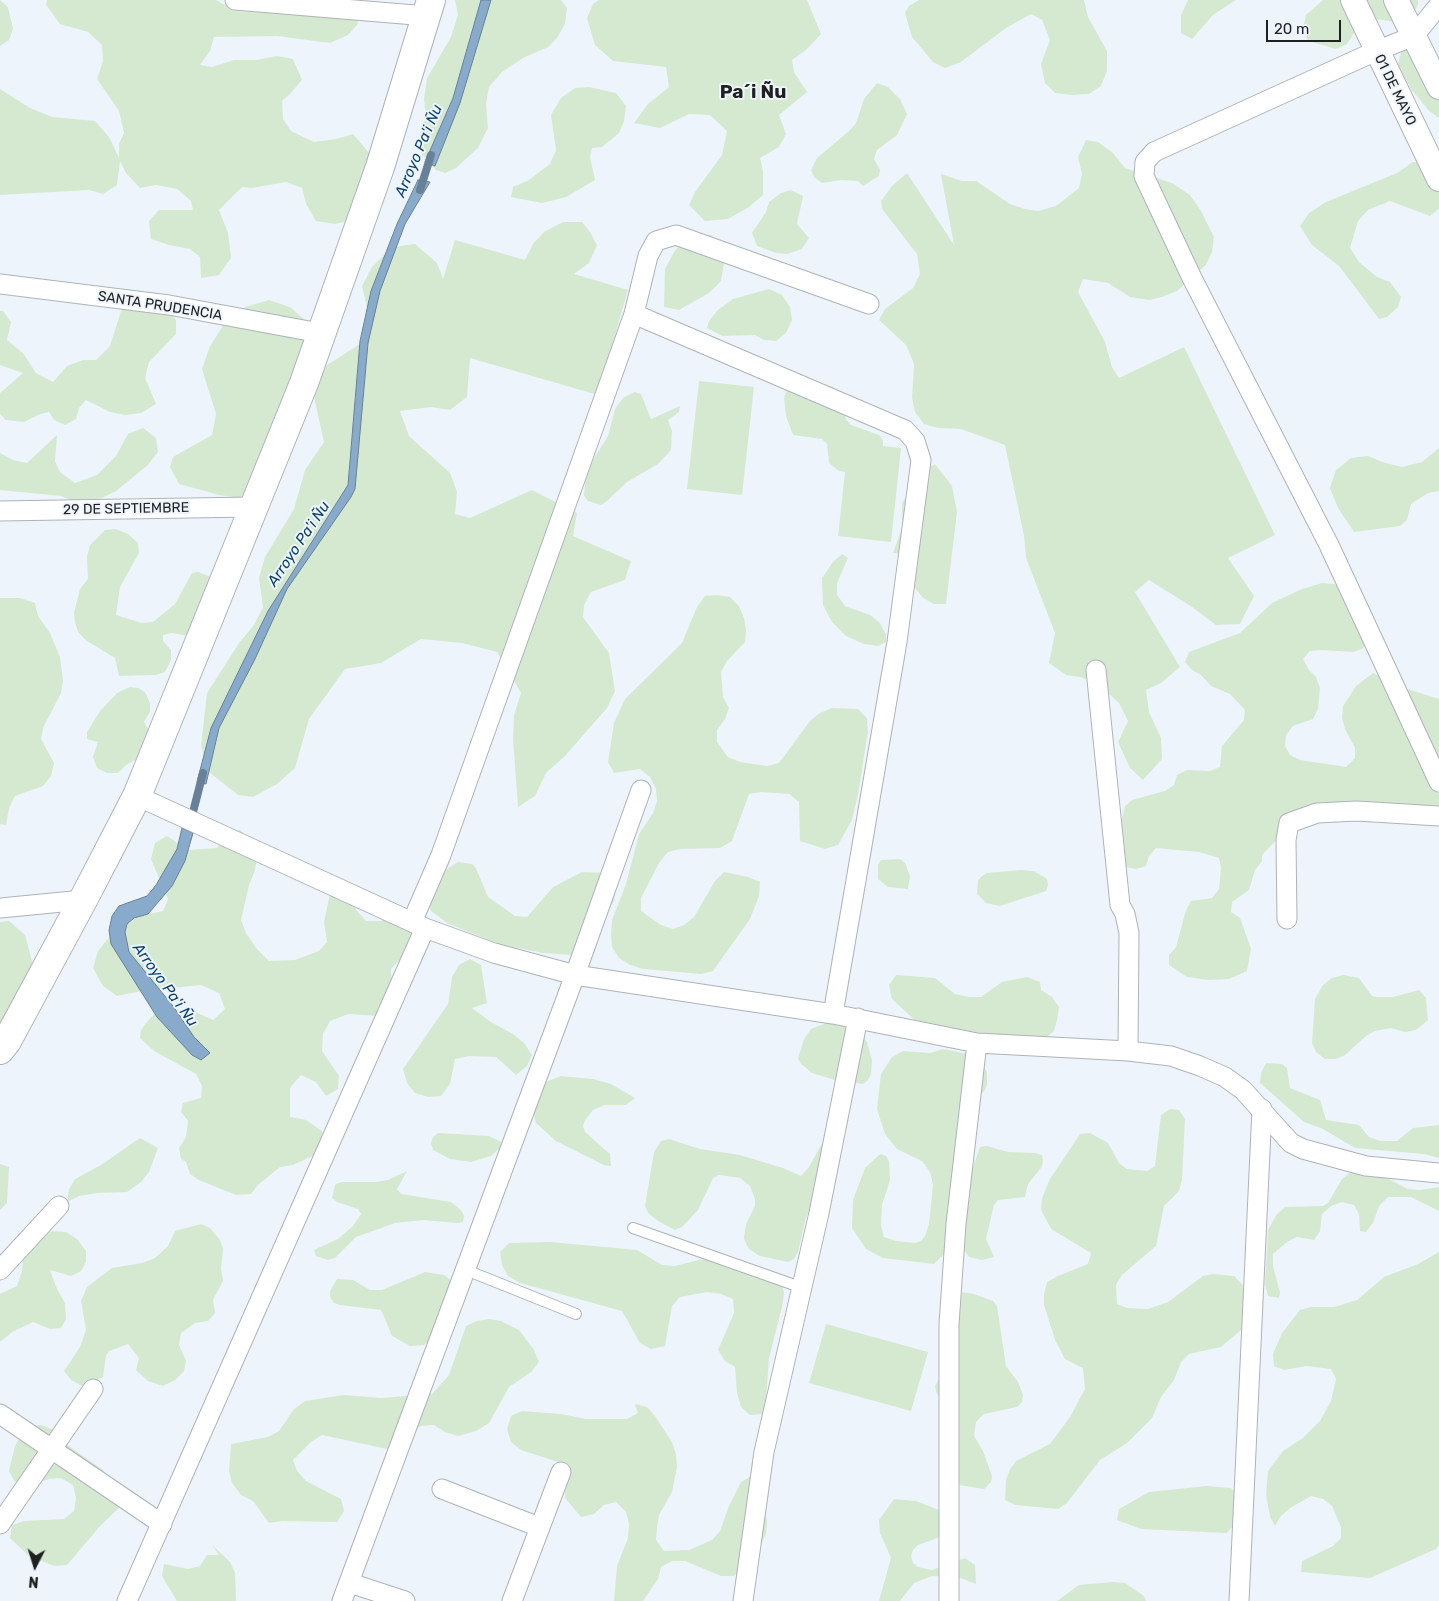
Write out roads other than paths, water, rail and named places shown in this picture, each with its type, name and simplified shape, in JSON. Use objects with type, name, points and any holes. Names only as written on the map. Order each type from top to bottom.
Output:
[{"type":"main road","points":[[0,1050],[7,1041],[137,796],[304,383],[320,333],[380,167],[429,8]]},
{"type":"street","points":[[235,0],[429,8]]},
{"type":"street","name":"01 DE MAYO","points":[[1353,0],[1439,178]]},
{"type":"street","points":[[1396,0],[1439,87]]},
{"type":"street","points":[[1439,5],[1414,36],[1376,51],[1154,152],[1145,162],[1144,176],[1192,278],[1329,544],[1439,782]]},
{"type":"street","points":[[127,1601],[162,1524],[419,925],[445,846],[634,314],[648,256],[656,241],[676,235],[869,304]]},
{"type":"street","name":"SANTA PRUDENCIA","points":[[0,284],[169,306],[320,333]]},
{"type":"street","points":[[634,314],[905,430],[915,441],[921,460],[898,642],[833,1014]]},
{"type":"street","name":"29 DE SEPTIEMBRE","points":[[0,511],[252,508]]},
{"type":"street","points":[[1096,670],[1120,905],[1126,914],[1129,933],[1128,1051]]},
{"type":"street","points":[[342,1601],[575,975],[641,790]]},
{"type":"street","points":[[137,796],[419,925],[494,953],[575,975],[858,1018],[977,1043],[1128,1051],[1171,1056],[1224,1077],[1243,1090],[1262,1108],[1291,1143],[1303,1149],[1366,1166],[1439,1173]]},
{"type":"street","points":[[1287,919],[1286,840],[1289,823],[1317,813],[1336,812],[1439,816]]},
{"type":"street","points":[[0,908],[83,900]]},
{"type":"street","points":[[743,1601],[764,1452],[803,1288],[858,1018]]},
{"type":"street","points":[[950,1601],[949,1324],[956,1224],[977,1043]]},
{"type":"street","points":[[1239,1601],[1262,1108]]},
{"type":"street","points":[[0,1270],[59,1206]]},
{"type":"street","points":[[0,1524],[93,1389]]},
{"type":"street","points":[[0,1414],[162,1524]]},
{"type":"street","points":[[512,1601],[561,1472]]},
{"type":"street","points":[[442,1489],[539,1527]]},
{"type":"street","points":[[350,1583],[405,1601]]},
{"type":"lane","points":[[632,1228],[803,1288]]},
{"type":"lane","points":[[466,1270],[576,1314]]},
{"type":"water","points":[[481,0],[491,0],[460,103],[435,166],[425,162],[453,98]]},
{"type":"water","points":[[418,180],[430,182],[405,224],[380,291],[368,343],[355,489],[287,589],[255,659],[219,728],[206,784],[197,782],[211,728],[268,611],[348,485],[360,341],[371,291],[397,224]]},
{"type":"water","points":[[182,828],[193,833],[185,861],[172,886],[148,914],[134,918],[127,924],[125,932],[129,952],[173,1006],[194,1037],[210,1053],[201,1060],[192,1055],[157,1017],[111,944],[109,930],[112,916],[119,906],[147,896],[156,885],[177,849]]},
{"type":"waterway","name":"Arroyo Pa'i Ñu","points":[[420,190],[431,155]]},
{"type":"waterway","name":"Arroyo Pa'i Ñu","points":[[191,820],[203,773]]},
{"type":"district","name":"Pa´i Ñu","points":[[753,93]]}]
